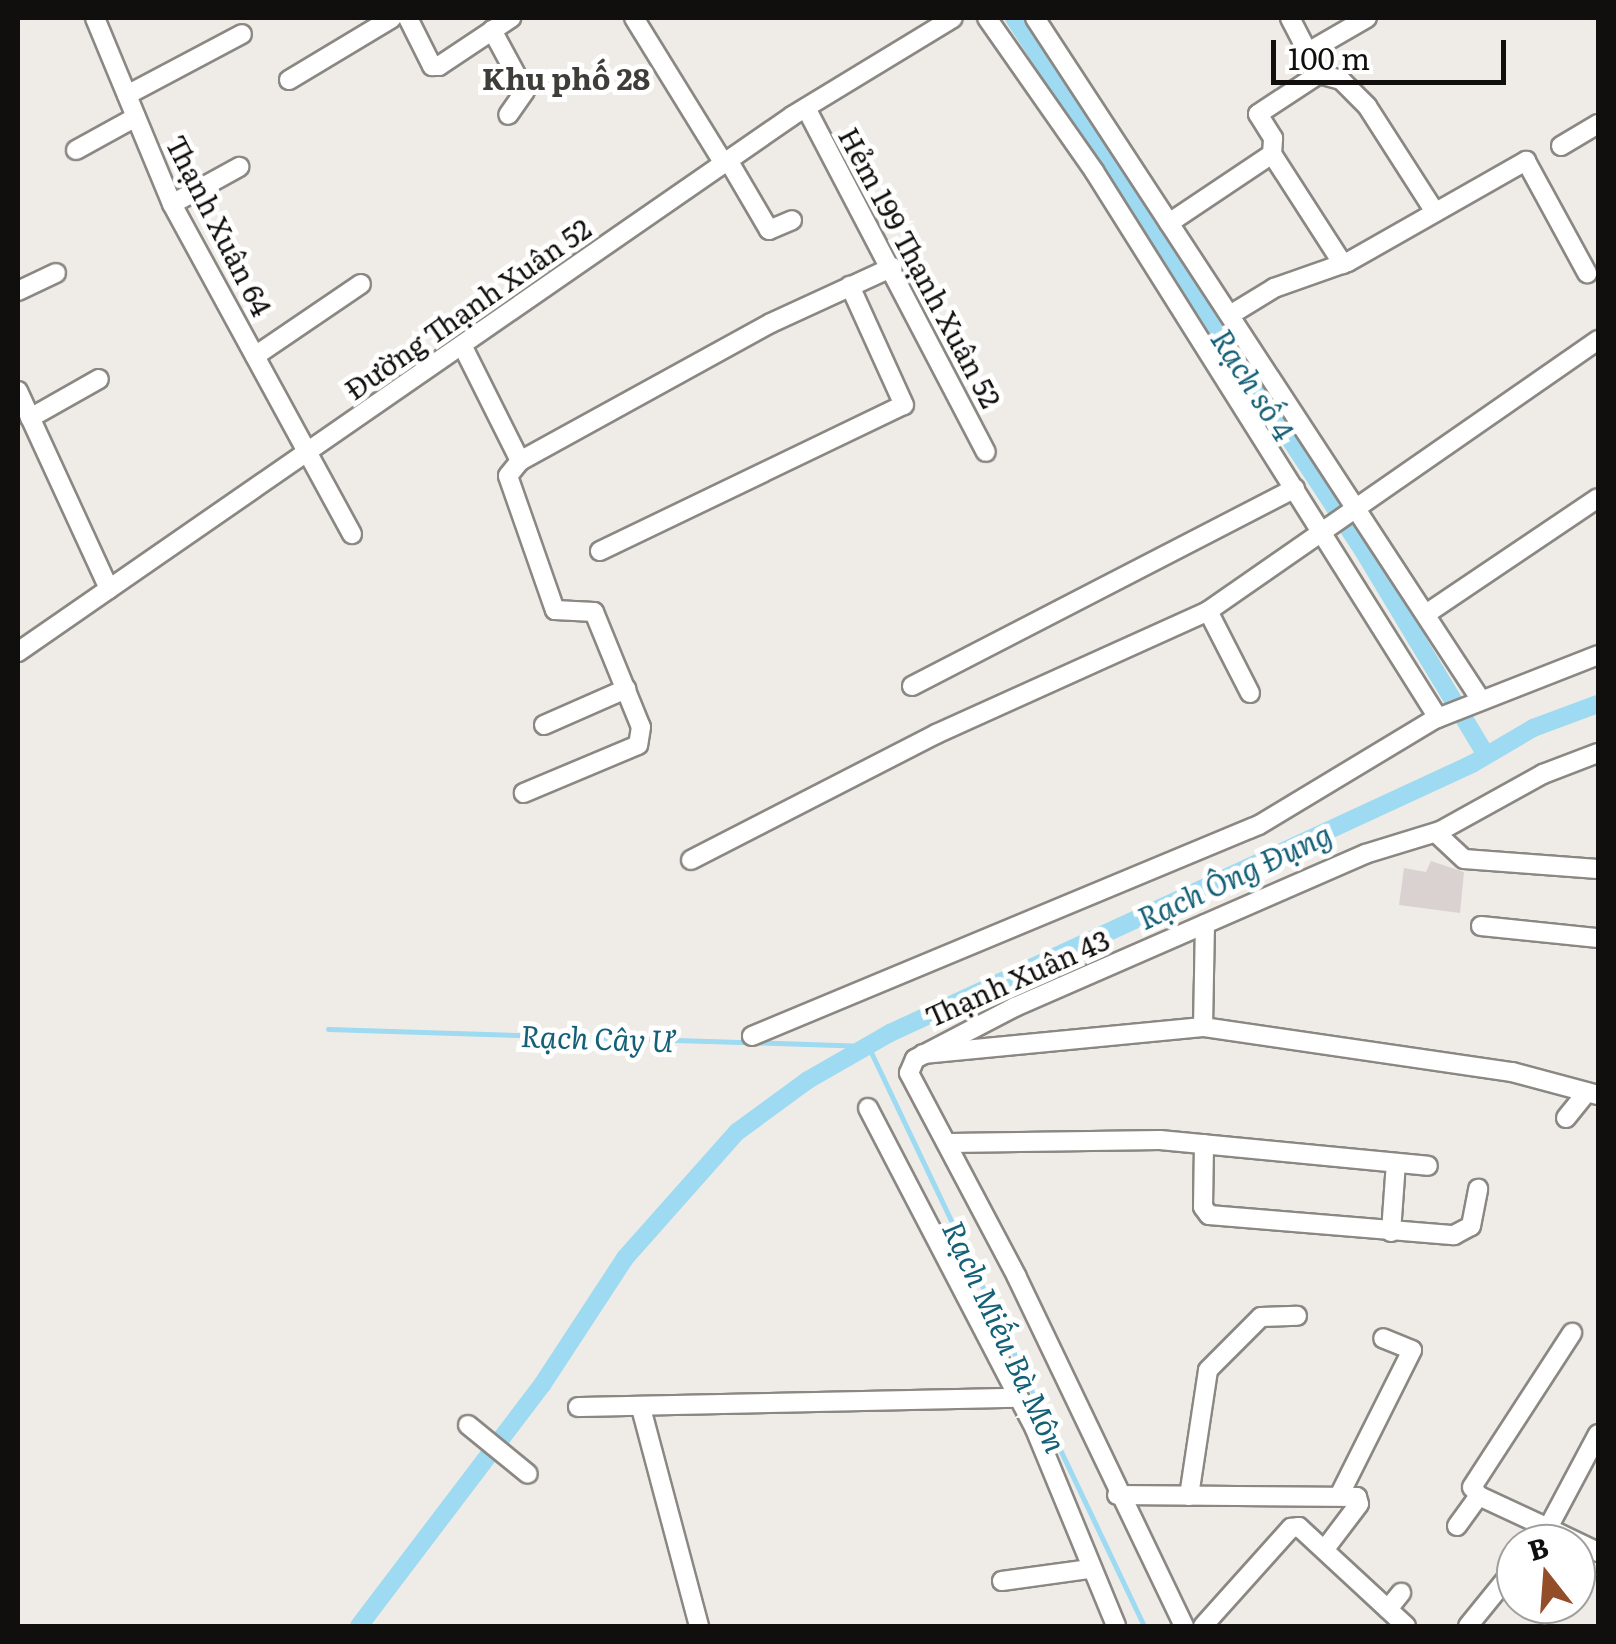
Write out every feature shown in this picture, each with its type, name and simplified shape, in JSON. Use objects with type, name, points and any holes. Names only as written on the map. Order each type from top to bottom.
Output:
[{"type":"street","name":"Thạnh Xuân 64","points":[[96,18],[172,204],[352,534]]},
{"type":"street","points":[[289,80],[392,18]]},
{"type":"street","points":[[408,18],[432,66],[510,18]]},
{"type":"street","points":[[634,18],[769,230],[792,220]]},
{"type":"street","name":"Đường Thạnh Xuân 52","points":[[18,652],[726,162],[953,18]]},
{"type":"street","points":[[987,18],[1066,128],[1439,718]]},
{"type":"street","points":[[1035,18],[1358,507],[1480,701]]},
{"type":"street","points":[[1290,18],[1319,74],[1341,80],[1367,106],[1434,212]]},
{"type":"street","points":[[1308,52],[1366,18]]},
{"type":"street","points":[[492,30],[525,92],[508,115]]},
{"type":"street","points":[[127,95],[242,34]]},
{"type":"street","points":[[1319,74],[1258,114],[1273,138],[1272,154],[1343,264]]},
{"type":"street","name":"Hẻm 199 Thạnh Xuân 52","points":[[806,108],[893,267],[986,452]]},
{"type":"street","points":[[76,150],[136,117]]},
{"type":"street","points":[[1561,146],[1598,124]]},
{"type":"street","points":[[1169,222],[1272,154]]},
{"type":"street","points":[[1230,315],[1274,288],[1343,264],[1526,161],[1587,272]]},
{"type":"street","points":[[172,204],[239,167]]},
{"type":"street","points":[[524,793],[638,745],[641,727],[594,612],[555,610],[508,476],[520,461],[893,267]]},
{"type":"street","points":[[18,291],[56,273]]},
{"type":"street","points":[[255,356],[362,284]]},
{"type":"street","points":[[600,550],[904,405],[850,286]]},
{"type":"street","points":[[691,860],[936,734],[1208,612],[1324,536],[1358,507],[1598,340]]},
{"type":"street","points":[[462,345],[520,461]]},
{"type":"street","points":[[30,418],[99,379]]},
{"type":"street","points":[[18,391],[109,590]]},
{"type":"street","points":[[912,686],[1294,488]]},
{"type":"street","points":[[1426,614],[1598,498]]},
{"type":"street","points":[[1208,612],[1250,693]]},
{"type":"street","points":[[752,1036],[1259,825],[1439,718],[1598,655]]},
{"type":"street","points":[[544,725],[626,689]]},
{"type":"street","name":"Thạnh Xuân 43","points":[[950,1143],[909,1073],[918,1054],[1365,854],[1436,832],[1543,774],[1598,753]]},
{"type":"street","points":[[1436,832],[1464,859],[1598,870]]},
{"type":"street","points":[[1203,1027],[1205,924]]},
{"type":"street","points":[[1481,926],[1598,938]]},
{"type":"street","points":[[918,1054],[1203,1027],[1512,1072],[1593,1094]]},
{"type":"street","points":[[1566,1118],[1593,1094]]},
{"type":"street","points":[[868,1108],[1019,1398],[1066,1497],[1090,1569],[1116,1626]]},
{"type":"street","points":[[1184,1626],[950,1143],[1204,1144],[1428,1166]]},
{"type":"street","points":[[1204,1144],[1203,1207],[1209,1214],[1391,1232],[1464,1232],[1472,1226],[1478,1189]]},
{"type":"street","points":[[1391,1232],[1396,1164]]},
{"type":"street","points":[[1188,1496],[1208,1370],[1261,1316],[1298,1316]]},
{"type":"street","points":[[1539,1524],[1478,1496],[1472,1486],[1572,1334]]},
{"type":"street","points":[[1340,1496],[1412,1350],[1383,1338]]},
{"type":"street","points":[[578,1407],[1019,1398]]},
{"type":"street","points":[[640,1408],[698,1626]]},
{"type":"street","points":[[472,1428],[523,1471]]},
{"type":"street","points":[[1550,1524],[1598,1434]]},
{"type":"street","points":[[1118,1496],[1356,1497],[1359,1504],[1325,1549]]},
{"type":"street","points":[[1457,1526],[1478,1496]]},
{"type":"street","points":[[1204,1626],[1291,1528],[1325,1549],[1406,1626]]},
{"type":"street","points":[[1002,1582],[1090,1569]]},
{"type":"street","points":[[1468,1626],[1496,1592]]},
{"type":"street","points":[[1388,1609],[1401,1593]]},
{"type":"building","points":[[1431,861],[1464,872],[1460,913],[1399,905],[1404,868],[1426,872]]},
{"type":"waterway","name":"Rạch số 4","points":[[1014,18],[1364,552],[1486,755]]},
{"type":"waterway","name":"Rạch Ông Đụng","points":[[359,1626],[542,1385],[625,1258],[737,1132],[808,1080],[890,1033],[1472,764],[1533,728],[1598,704]]},
{"type":"waterway","name":"Rạch Miếu Bà Môn","points":[[328,1029],[868,1046],[1144,1626]]},
{"type":"district","name":"Khu phố 28","points":[[566,77]]},
{"type":"water label","name":"Rạch Cây Ư","points":[[598,1037]]}]
